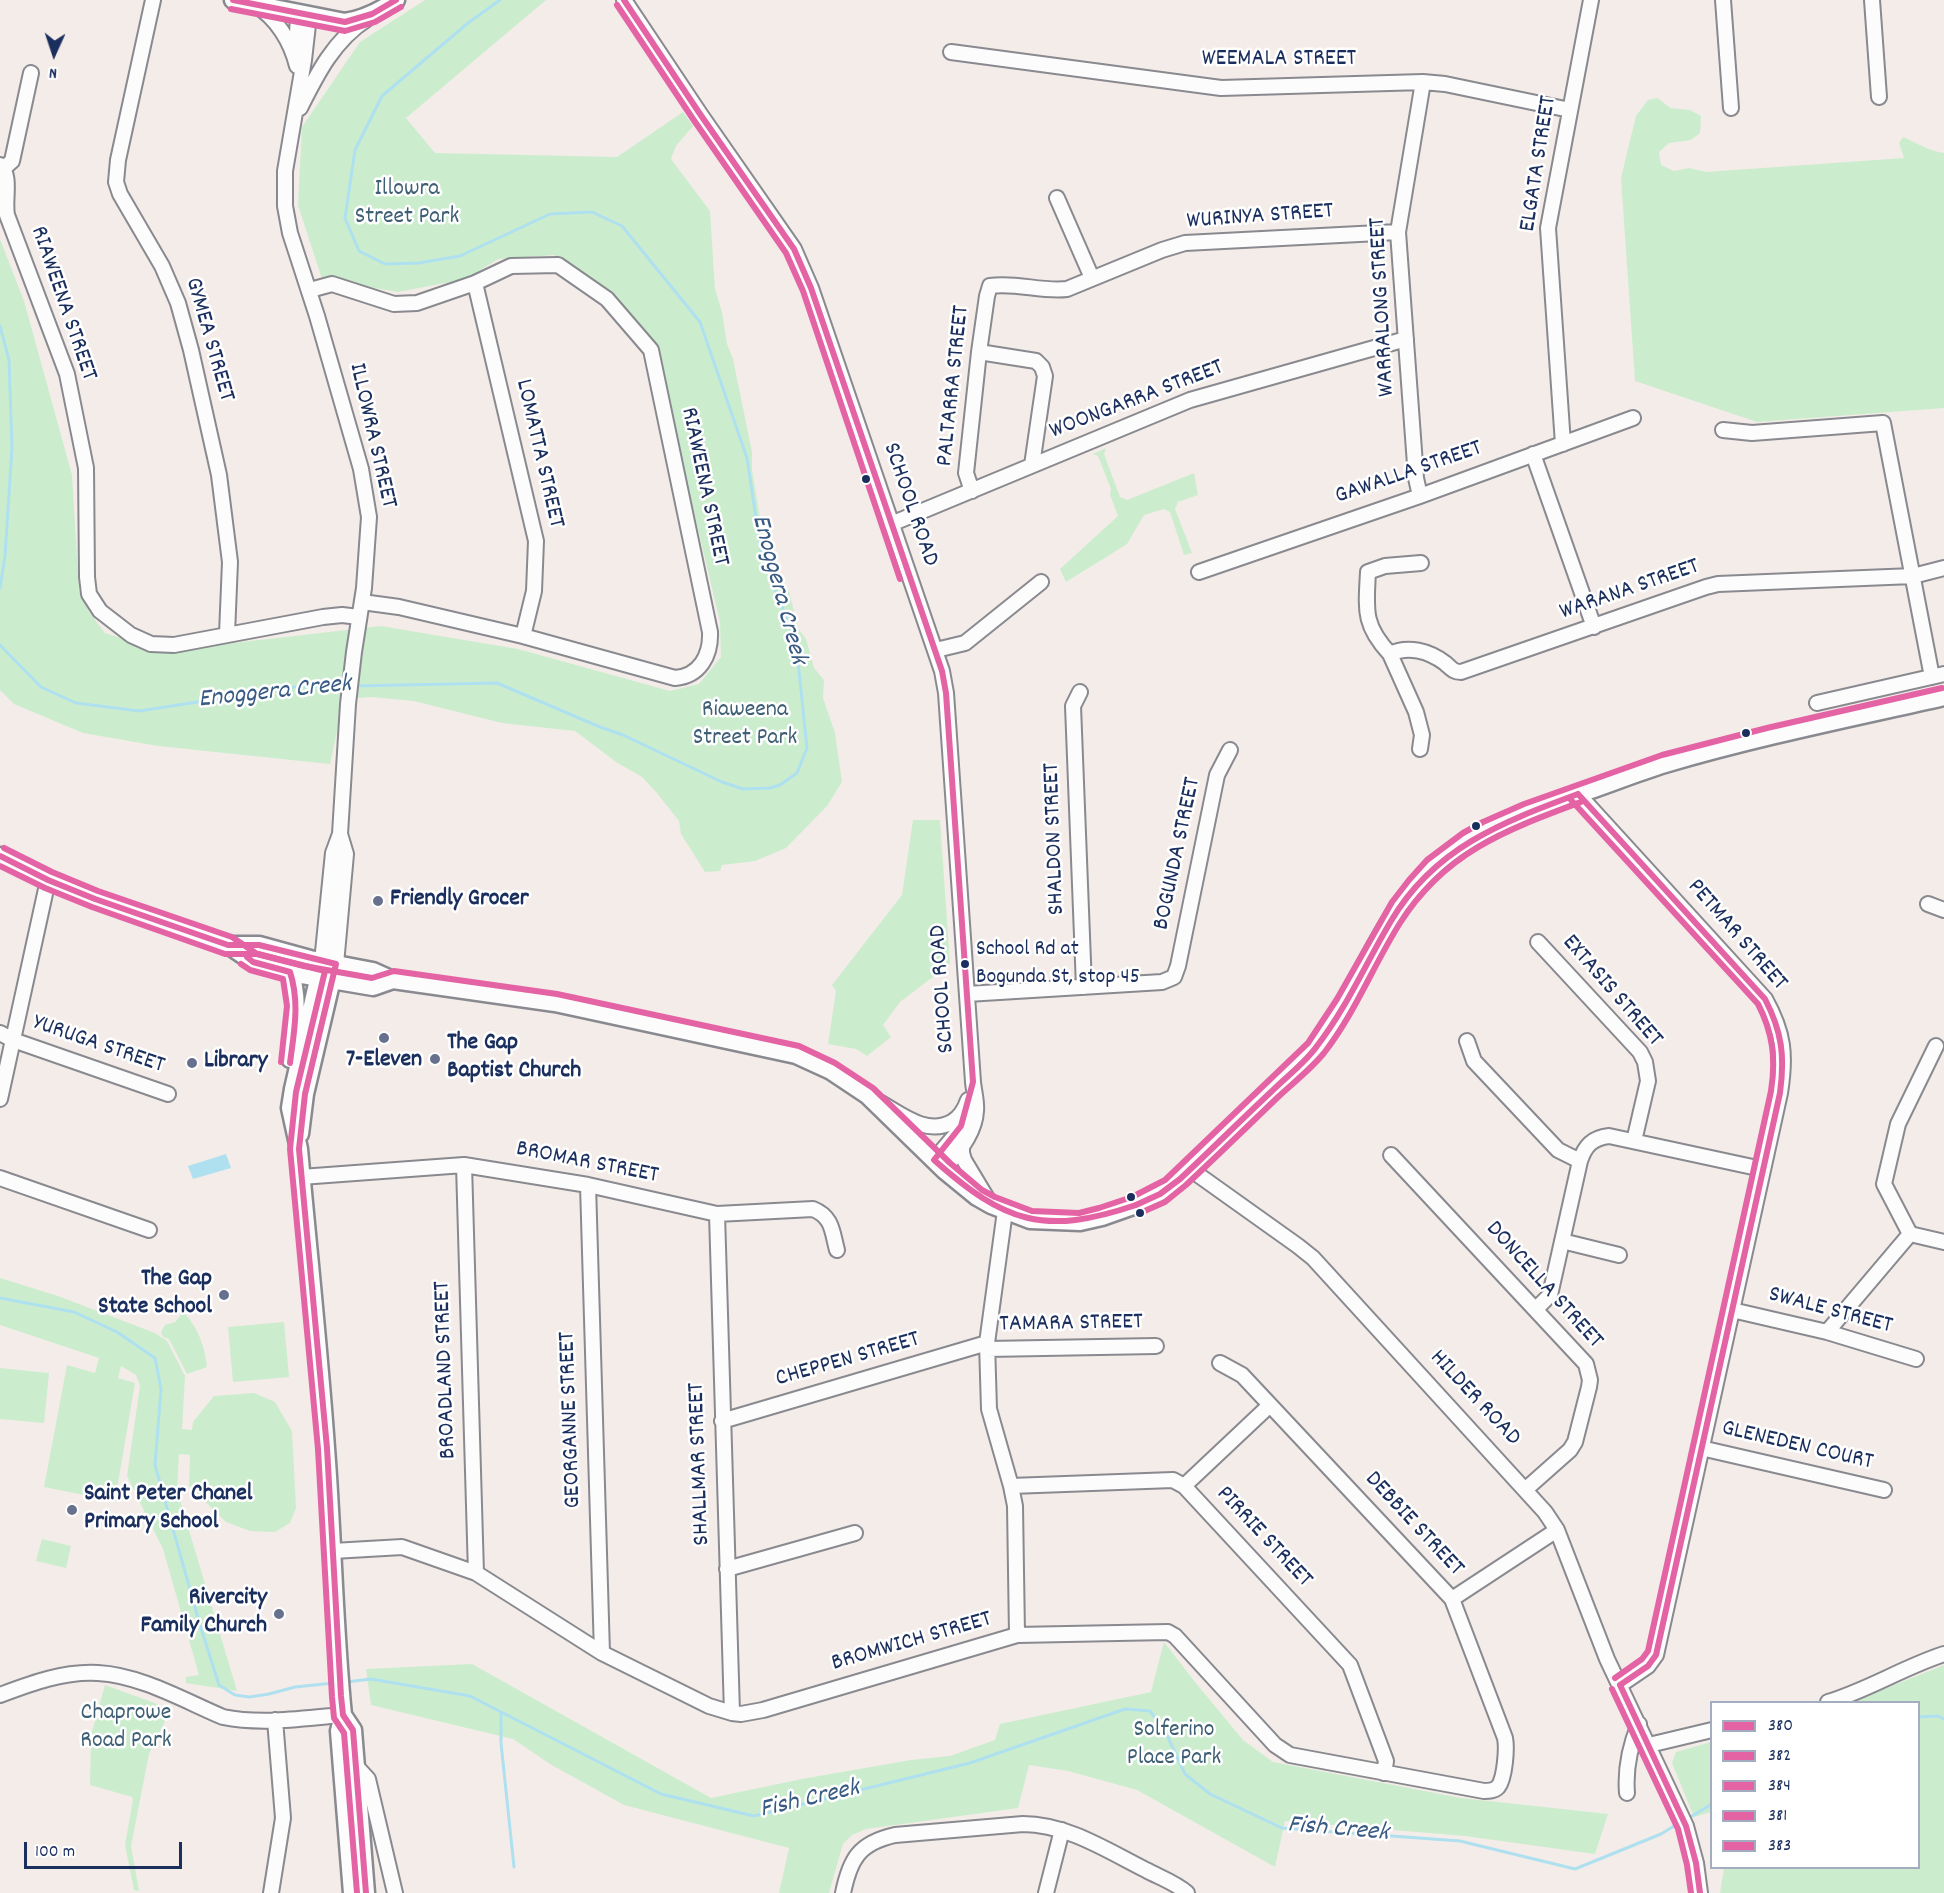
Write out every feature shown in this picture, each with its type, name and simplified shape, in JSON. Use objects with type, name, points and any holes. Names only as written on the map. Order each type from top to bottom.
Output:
[{"type":"main road","points":[[233,0],[345,22],[358,20],[385,5]]},
{"type":"main road","points":[[0,856],[48,880],[120,909],[228,945],[253,962],[290,972],[373,971],[393,980],[555,1003],[796,1055],[831,1071],[867,1095],[972,1194],[998,1208],[1030,1220],[1080,1222],[1102,1217],[1160,1194],[1190,1169],[1315,1049],[1330,1029],[1394,916],[1411,891],[1434,866],[1463,843],[1521,815],[1665,764],[1944,697]]},
{"type":"main road","points":[[228,945],[259,945],[327,971]]},
{"type":"main road","points":[[290,1108],[293,1089],[327,971]]},
{"type":"main road","points":[[299,1149],[305,1094],[327,971]]},
{"type":"main road","points":[[290,972],[295,989],[296,1009],[290,1062],[290,1108],[299,1149],[327,1448],[343,1715],[339,1731],[352,1893]]},
{"type":"main road","points":[[343,1715],[353,1730],[366,1893]]},
{"type":"main road","points":[[350,1865],[354,1832],[349,1777],[356,1766]]},
{"type":"street","name":"GYMEA STREET","points":[[153,0],[118,160],[116,182],[120,194],[162,266],[178,303],[191,350],[219,475],[230,562],[227,634]]},
{"type":"street","name":"SCHOOL ROAD","points":[[624,0],[700,114],[795,249],[811,288],[942,671],[946,693],[976,1116],[962,1146],[939,1165]]},
{"type":"street","name":"ELGATA STREET","points":[[1563,444],[1548,228],[1592,0]]},
{"type":"street","points":[[1723,0],[1731,108]]},
{"type":"street","points":[[1872,0],[1879,97]]},
{"type":"street","points":[[254,4],[265,11],[289,42],[297,66]]},
{"type":"street","points":[[294,121],[322,66],[334,50],[352,29],[385,5]]},
{"type":"street","name":"ILLOWRA STREET","points":[[299,89],[296,47],[303,15]]},
{"type":"street","name":"ILLOWRA STREET","points":[[303,15],[299,89],[285,171],[285,206],[290,233],[310,290],[361,470],[369,518],[362,602],[348,704],[340,834],[346,854],[327,971]]},
{"type":"street","name":"WEEMALA STREET","points":[[951,52],[1221,88],[1423,82],[1445,84],[1570,110]]},
{"type":"street","points":[[2,167],[12,161],[31,73]]},
{"type":"street","name":"WARRALONG STREET","points":[[1420,495],[1416,478],[1398,232],[1423,82]]},
{"type":"street","name":"RIAWEENA STREET","points":[[2,167],[7,178],[5,201],[7,215],[67,374],[86,468],[89,594],[100,611],[131,635],[151,644],[174,645],[323,617],[342,615],[359,617]]},
{"type":"street","points":[[1057,198],[1092,278]]},
{"type":"street","name":"WURINYA STREET","points":[[990,286],[1003,284],[1053,291],[1067,289],[1185,243],[1398,232]]},
{"type":"street","name":"RIAWEENA STREET","points":[[310,290],[332,284],[394,304],[407,304],[430,300],[511,267],[558,265],[607,299],[651,350],[711,643],[699,667],[685,677],[675,678],[523,636],[408,609],[362,602]]},
{"type":"street","name":"LOMATTA STREET","points":[[475,283],[536,541],[534,591],[523,636]]},
{"type":"street","name":"PALTARRA STREET","points":[[972,491],[966,473],[979,352],[990,286]]},
{"type":"street","name":"WOONGARRA STREET","points":[[891,524],[1190,400],[1406,339]]},
{"type":"street","points":[[979,352],[1036,362],[1042,367],[1044,376],[1032,465]]},
{"type":"street","name":"GAWALLA STREET","points":[[1199,572],[1633,418]]},
{"type":"street","points":[[1723,430],[1752,433],[1884,423],[1913,576],[1938,676],[1817,704]]},
{"type":"street","points":[[1533,454],[1594,627]]},
{"type":"street","points":[[1420,749],[1422,735],[1416,712],[1390,654],[1374,636],[1367,617],[1368,572],[1385,566],[1421,563]]},
{"type":"street","name":"WARANA STREET","points":[[1390,654],[1398,650],[1419,651],[1432,655],[1455,672],[1461,672],[1718,584],[1913,576],[1944,568]]},
{"type":"street","points":[[936,650],[965,643],[1041,582]]},
{"type":"street","name":"SHALDON STREET","points":[[1080,692],[1073,706],[1084,987]]},
{"type":"street","name":"BOGUNDA STREET","points":[[967,994],[1162,982],[1174,977],[1217,775],[1230,750]]},
{"type":"street","name":"PETMAR STREET","points":[[1578,794],[1765,999],[1775,1016],[1782,1037],[1784,1066],[1780,1093],[1656,1655],[1648,1666],[1620,1684]]},
{"type":"street","points":[[0,1099],[48,880]]},
{"type":"street","points":[[1928,904],[1944,910]]},
{"type":"street","name":"EXTASIS STREET","points":[[1538,942],[1640,1052],[1645,1062],[1648,1081],[1634,1141]]},
{"type":"street","name":"YURUGA STREET","points":[[0,1033],[12,1040],[168,1094]]},
{"type":"street","points":[[1467,1041],[1474,1061],[1558,1150],[1580,1161]]},
{"type":"street","points":[[1936,1046],[1898,1124],[1884,1184],[1910,1234],[1944,1242]]},
{"type":"street","name":"SCHOOL ROAD","points":[[939,1165],[965,1116],[973,1082]]},
{"type":"street","points":[[867,1095],[916,1123],[932,1127],[955,1120],[963,1111],[968,1100]]},
{"type":"street","points":[[1536,1309],[1550,1294],[1582,1153],[1593,1140],[1609,1136],[1762,1169]]},
{"type":"street","points":[[962,1146],[964,1160],[998,1208],[987,1346],[988,1409],[1015,1506],[1017,1635]]},
{"type":"street","name":"DONCELLA STREET","points":[[1391,1155],[1586,1364],[1590,1380],[1575,1442],[1570,1450],[1526,1489]]},
{"type":"street","name":"BROMAR STREET","points":[[301,1177],[464,1165],[588,1185],[717,1214],[813,1209],[828,1218],[837,1250]]},
{"type":"street","name":"BROADLAND STREET","points":[[464,1165],[476,1573]]},
{"type":"street","name":"HILDER ROAD","points":[[1190,1169],[1313,1258],[1545,1512],[1557,1530],[1607,1659],[1686,1826],[1692,1843],[1700,1893]]},
{"type":"street","points":[[0,1178],[149,1230]]},
{"type":"street","name":"GEORGANNE STREET","points":[[588,1185],[602,1653]]},
{"type":"street","name":"SHALLMAR STREET","points":[[717,1214],[732,1713]]},
{"type":"street","points":[[1827,1332],[1910,1234]]},
{"type":"street","points":[[1562,1241],[1619,1255]]},
{"type":"street","name":"SWALE STREET","points":[[1732,1310],[1827,1332],[1916,1359]]},
{"type":"street","name":"TAMARA STREET","points":[[987,1346],[1156,1346]]},
{"type":"street","name":"CHEPPEN STREET","points":[[722,1421],[987,1346]]},
{"type":"street","name":"DEBBIE STREET","points":[[1220,1363],[1242,1375],[1452,1599],[1505,1738],[1506,1754],[1499,1785],[1491,1791]]},
{"type":"street","points":[[1184,1486],[1270,1405]]},
{"type":"street","name":"GLENEDEN COURT","points":[[1701,1449],[1884,1490]]},
{"type":"street","name":"PIRRIE STREET","points":[[1011,1486],[1173,1480],[1184,1486],[1350,1665],[1386,1761],[1384,1773]]},
{"type":"street","points":[[1452,1599],[1557,1530]]},
{"type":"street","points":[[727,1569],[855,1533]]},
{"type":"street","name":"BROMWICH STREET","points":[[333,1551],[402,1547],[476,1573],[602,1653],[709,1706],[741,1714],[763,1710],[1017,1635],[1168,1632],[1282,1751],[1300,1759],[1491,1791]]},
{"type":"street","points":[[1830,1701],[1944,1654]]},
{"type":"street","points":[[0,1695],[38,1681],[63,1675],[98,1673],[138,1681],[223,1718],[249,1721],[343,1715]]},
{"type":"street","points":[[272,1893],[283,1818],[275,1720]]},
{"type":"street","points":[[1627,1793],[1626,1779],[1631,1743],[1639,1724]]},
{"type":"street","points":[[1649,1745],[1710,1730]]},
{"type":"street","points":[[356,1766],[368,1779],[395,1893]]},
{"type":"street","points":[[843,1893],[846,1878],[855,1858],[869,1844],[884,1838],[925,1832],[1023,1824],[1062,1830],[1132,1862],[1187,1893]]},
{"type":"street","points":[[1046,1893],[1062,1830]]},
{"type":"street","points":[[381,1835],[380,1852],[385,1874],[384,1893]]},
{"type":"green space","points":[[425,0],[546,0],[406,118],[435,153],[617,157],[683,112],[693,126],[676,146],[671,159],[710,211],[715,289],[722,312],[727,344],[733,359],[752,452],[752,470],[763,536],[774,568],[789,591],[798,628],[806,639],[814,668],[824,680],[823,698],[835,733],[842,782],[827,806],[786,848],[755,861],[722,865],[720,871],[705,872],[681,834],[679,821],[656,792],[642,777],[616,762],[575,731],[502,723],[414,701],[371,697],[344,699],[330,764],[158,746],[83,733],[14,704],[0,690],[0,239],[24,301],[72,475],[79,591],[89,612],[105,633],[148,647],[173,650],[381,626],[518,649],[670,691],[699,684],[721,657],[720,622],[655,348],[606,290],[554,255],[498,259],[466,279],[398,292],[322,279],[298,205],[302,127],[360,42]]},
{"type":"green space","points":[[1658,98],[1670,108],[1690,110],[1701,116],[1700,133],[1691,140],[1669,143],[1659,152],[1661,165],[1674,171],[1689,168],[1706,172],[1904,158],[1899,143],[1903,137],[1928,149],[1944,153],[1944,408],[1757,422],[1635,381],[1621,178],[1636,116],[1648,100]]},
{"type":"green space","points":[[1106,448],[1104,454],[1120,497],[1127,500],[1194,473],[1198,495],[1178,502],[1175,509],[1192,553],[1184,555],[1170,512],[1164,509],[1144,515],[1127,544],[1066,582],[1060,569],[1118,516],[1110,495],[1111,489],[1098,456],[1093,454]]},
{"type":"green space","points":[[913,820],[940,820],[950,964],[900,1002],[883,1025],[891,1037],[867,1056],[856,1049],[828,1044],[836,991],[832,985],[902,895]]},
{"type":"green space","points":[[0,1278],[58,1296],[155,1333],[167,1341],[185,1376],[182,1429],[192,1430],[193,1422],[214,1396],[254,1393],[275,1402],[292,1431],[296,1508],[290,1523],[275,1532],[250,1531],[226,1522],[189,1486],[190,1455],[179,1454],[177,1490],[237,1691],[186,1683],[186,1677],[199,1675],[163,1549],[127,1476],[140,1386],[136,1375],[121,1366],[118,1378],[135,1383],[115,1501],[44,1487],[67,1365],[95,1373],[99,1358],[0,1325]]},
{"type":"green space","points":[[182,1314],[185,1314],[198,1332],[207,1367],[187,1374],[169,1339],[163,1337],[161,1332],[165,1325],[175,1322]]},
{"type":"green space","points":[[284,1322],[289,1377],[233,1382],[228,1327]]},
{"type":"green space","points":[[0,1368],[49,1373],[44,1423],[0,1419]]},
{"type":"green space","points":[[42,1539],[71,1546],[66,1568],[36,1561]]},
{"type":"green space","name":"Solferino Place Park","points":[[1164,1642],[1243,1740],[1273,1762],[1461,1798],[1608,1814],[1595,1854],[1465,1836],[1285,1821],[1275,1867],[1137,1790],[1068,1771],[1029,1765],[1018,1808],[866,1829],[852,1835],[843,1844],[829,1893],[779,1893],[789,1848],[624,1805],[550,1764],[513,1739],[371,1705],[366,1669],[472,1664],[711,1798],[802,1779],[911,1760],[950,1756],[995,1740],[1000,1724],[1151,1692]]},
{"type":"green space","points":[[1944,1665],[1944,1893],[1720,1893],[1724,1869],[1920,1869],[1920,1701],[1854,1701]]},
{"type":"green space","name":"Chaprowe Road Park","points":[[105,1685],[171,1709],[149,1754],[131,1846],[139,1891],[134,1890],[125,1845],[132,1797],[90,1785],[91,1735]]},
{"type":"green space","points":[[1710,1742],[1710,1812],[1694,1817],[1672,1763],[1676,1752]]},
{"type":"water","points":[[226,1154],[231,1168],[193,1179],[188,1166]]},
{"type":"waterway","name":"Enoggera Creek","points":[[355,686],[497,683],[623,735],[722,782],[743,789],[770,788],[780,785],[797,773],[807,748],[796,643],[761,552],[747,458],[700,322],[622,226],[592,212],[550,214],[460,256],[419,263],[385,264],[359,251],[345,218],[355,150],[382,96],[468,23],[500,0]]},
{"type":"waterway","name":"Enoggera Creek","points":[[0,326],[9,360],[12,448],[5,556],[0,588]]},
{"type":"waterway","name":"Enoggera Creek","points":[[0,645],[41,687],[76,703],[139,711],[295,687],[346,686]]},
{"type":"waterway","name":"Fish Creek","points":[[0,1298],[74,1312],[117,1332],[155,1358],[161,1389],[155,1465],[219,1685],[235,1695],[249,1697],[295,1687],[334,1683]]},
{"type":"waterway","name":"Fish Creek","points":[[346,1682],[371,1679],[470,1696],[661,1794],[754,1816],[970,1763],[1125,1709],[1150,1711],[1165,1731],[1185,1774],[1210,1794],[1282,1828],[1460,1841],[1575,1869],[1661,1834],[1679,1823]]},
{"type":"waterway","points":[[501,1712],[501,1743],[514,1867]]},
{"type":"waterway","name":"Fish Creek","points":[[1920,1717],[1938,1716],[1944,1719]]},
{"type":"waterway","name":"Fish Creek","points":[[1687,1819],[1710,1805]]},
{"type":"transit line","name":"381","points":[[233,0],[345,22],[372,14],[396,0]]},
{"type":"transit line","name":"381","points":[[624,0],[794,249],[811,288],[942,671],[946,693],[973,1082],[961,1126],[934,1160],[983,1198],[1005,1210],[1027,1218],[1050,1221],[1076,1220],[1104,1215],[1136,1205]]},
{"type":"transit line","name":"383","points":[[617,5],[786,253],[803,291],[900,579]]},
{"type":"transit line","name":"383","points":[[231,9],[345,31],[375,22],[401,7]]},
{"type":"transit line","name":"384","points":[[4,848],[52,872],[98,891],[232,937],[257,954],[304,966],[372,978],[394,971],[557,994],[799,1046],[835,1063],[873,1088],[950,1163],[982,1190],[1032,1211],[1079,1213],[1132,1197],[1165,1180],[1308,1043],[1337,999],[1392,902],[1427,860],[1463,833],[1524,804],[1662,755],[1767,728],[1942,688]]},
{"type":"transit line","name":"380","points":[[1578,794],[1765,999],[1779,1033],[1782,1056],[1780,1093],[1656,1655],[1648,1666],[1620,1685]]},
{"type":"transit line","name":"380","points":[[1136,1205],[1160,1194],[1180,1179],[1312,1052],[1338,1016],[1391,921],[1408,896],[1428,874],[1449,856],[1497,827],[1578,794]]},
{"type":"transit line","name":"382","points":[[1571,800],[1758,1004],[1767,1025],[1773,1057],[1771,1091],[1648,1651],[1642,1659],[1615,1678]]},
{"type":"transit line","name":"382","points":[[1140,1213],[1165,1202],[1186,1185],[1319,1059],[1355,1006],[1400,923],[1437,878],[1479,846],[1527,823],[1581,802]]},
{"type":"transit line","name":"380","points":[[0,856],[48,880],[95,899],[228,945],[259,945],[336,964],[305,1094],[299,1149],[327,1448],[341,1696],[343,1715],[353,1730],[366,1893]]},
{"type":"transit line","name":"382","points":[[0,866],[92,907],[225,954],[258,954],[325,971],[296,1092],[290,1149],[318,1449],[332,1697],[334,1718],[344,1733],[357,1893]]},
{"type":"transit line","name":"380","points":[[247,957],[253,962],[290,972],[295,995],[290,1063]]},
{"type":"transit line","name":"382","points":[[241,964],[250,970],[283,979],[287,1006],[281,1062]]},
{"type":"transit line","name":"380","points":[[1620,1685],[1686,1826],[1696,1863],[1700,1893]]},
{"type":"transit line","name":"382","points":[[1612,1689],[1678,1829],[1691,1893]]},
{"type":"place","name":"Friendly Grocer","points":[[378,901]]},
{"type":"place","name":"School Rd at Bogunda St, stop 45","points":[[965,964]]},
{"type":"place","name":"7-Eleven","points":[[384,1038]]},
{"type":"place","name":"The Gap Baptist Church","points":[[435,1059]]},
{"type":"place","name":"Library","points":[[192,1063]]},
{"type":"place","name":"The Gap State School","points":[[224,1295]]},
{"type":"place","name":"Saint Peter Chanel Primary School","points":[[72,1510]]},
{"type":"place","name":"Rivercity Family Church","points":[[279,1614]]},
{"type":"park label","name":"Illowra Street Park","points":[[407,205]]},
{"type":"park label","name":"Riaweena Street Park","points":[[745,726]]}]
